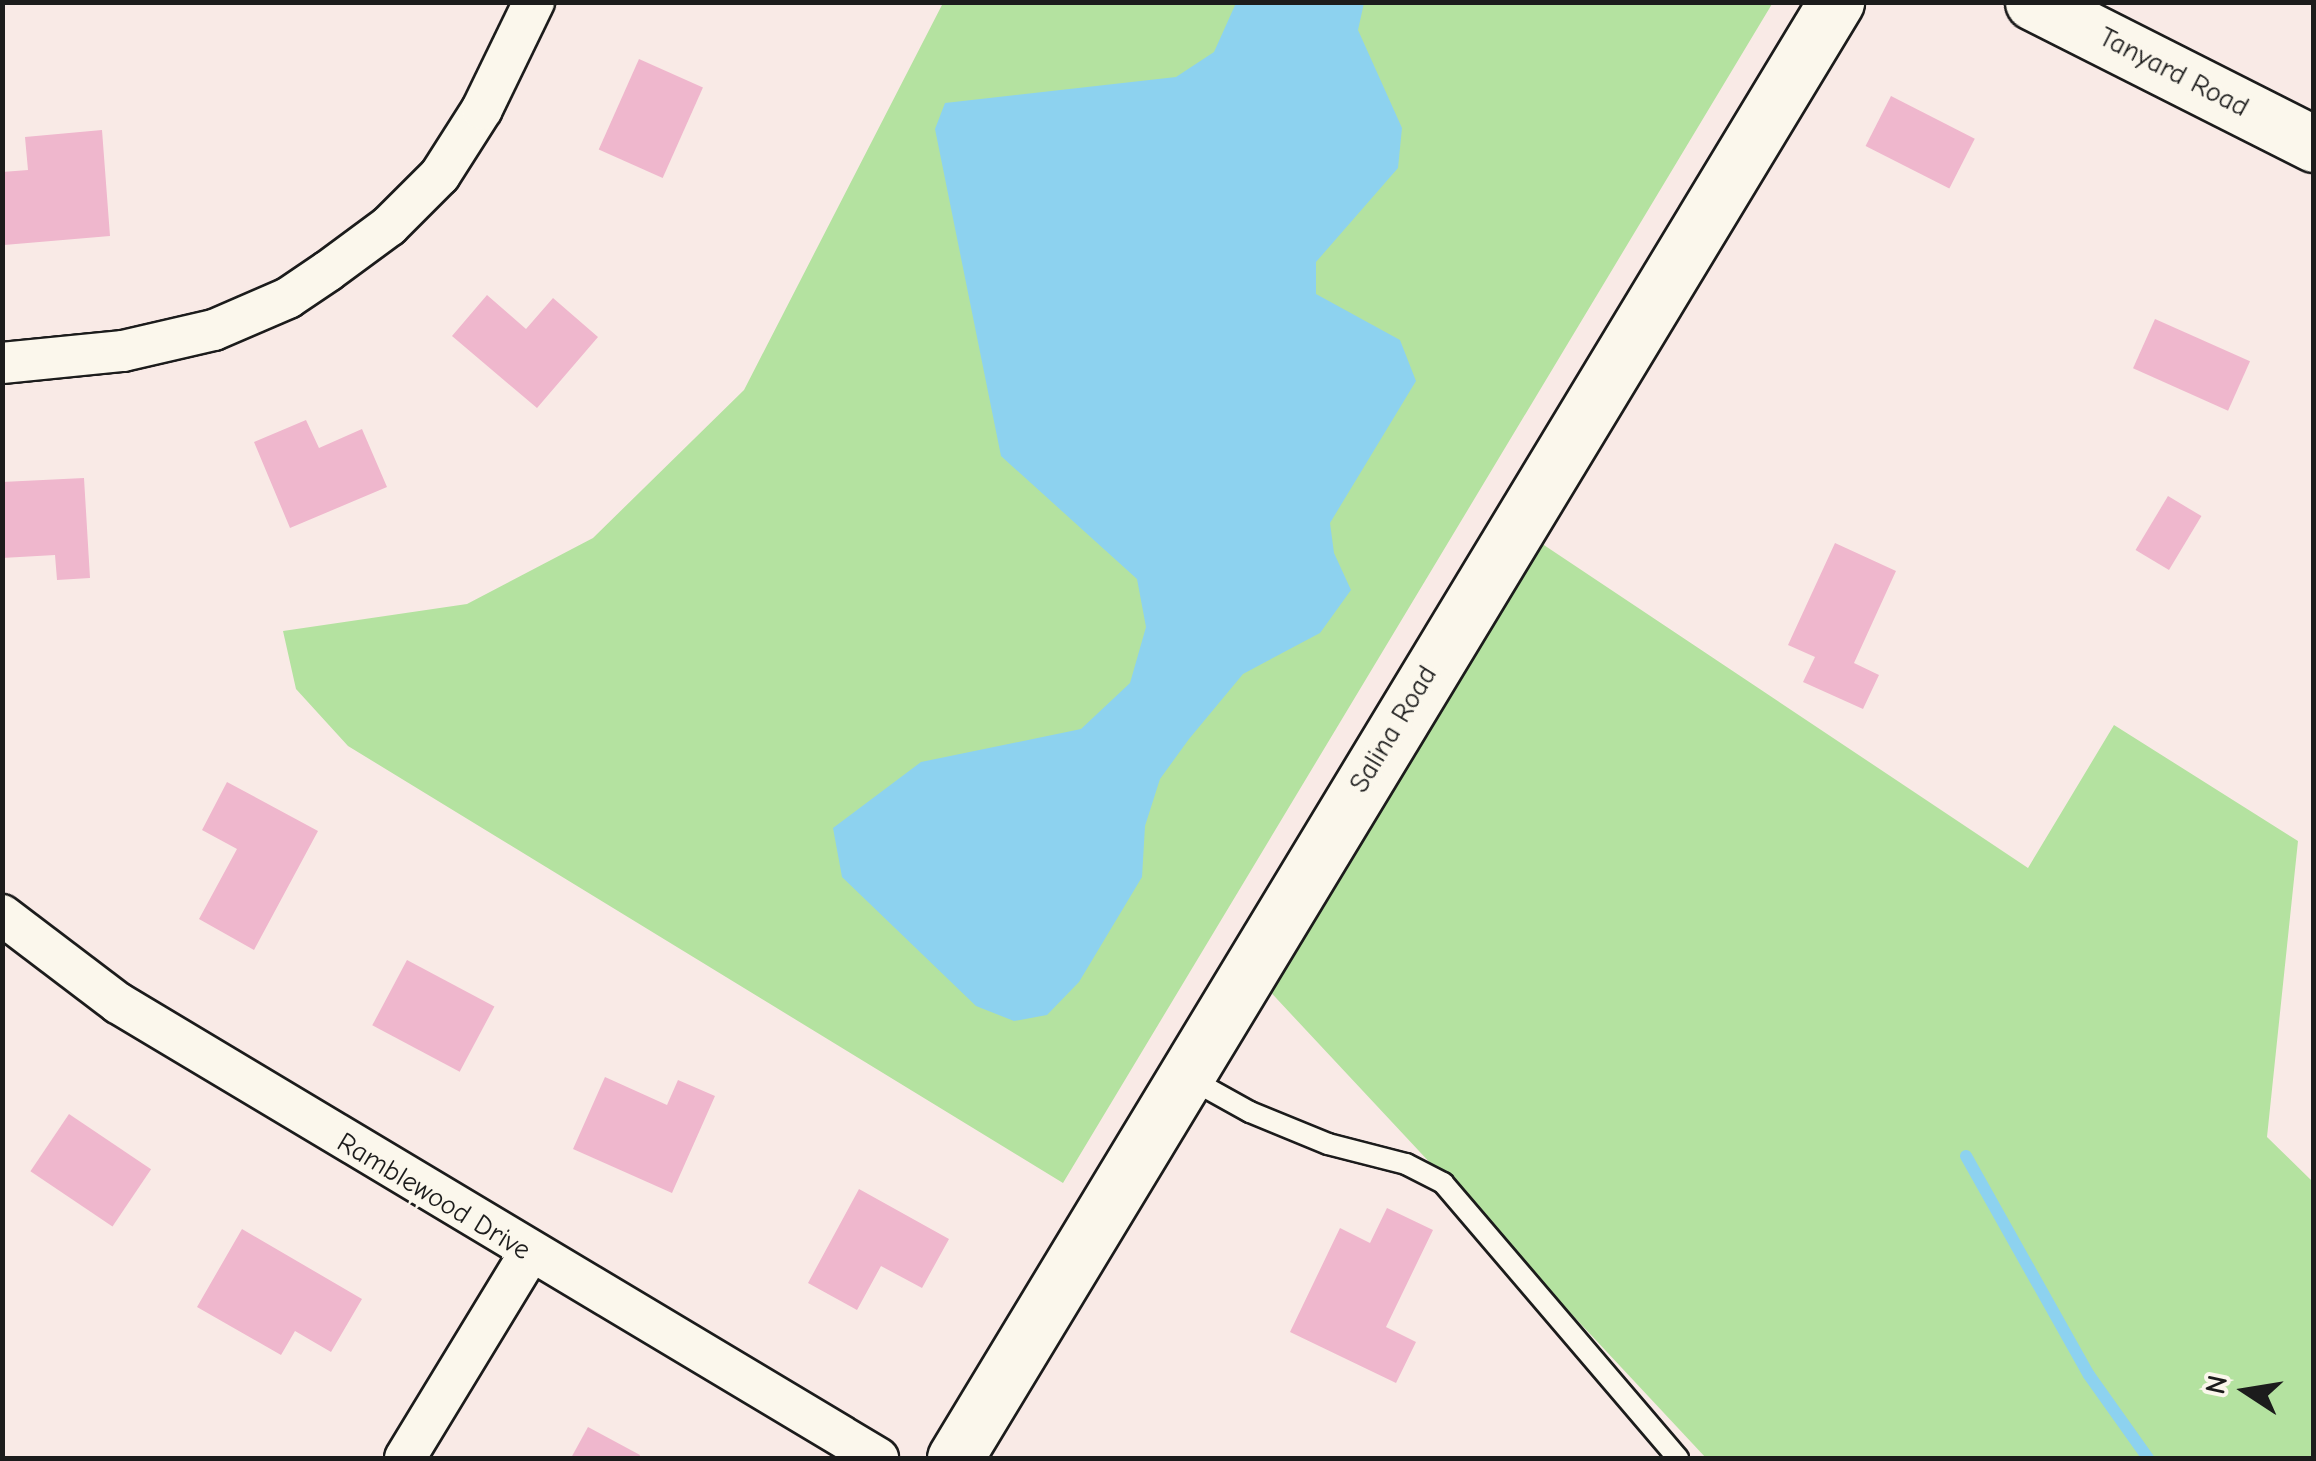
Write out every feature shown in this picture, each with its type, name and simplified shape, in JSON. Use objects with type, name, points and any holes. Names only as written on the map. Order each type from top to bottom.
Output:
[{"type":"street","points":[[2,363],[123,351],[201,333],[256,315],[315,280],[389,226],[440,175],[482,110],[534,2]]},
{"type":"street","name":"Salina Road","points":[[955,1458],[1836,2]]},
{"type":"street","name":"Tanyard Road","points":[[2033,2],[2314,144]]},
{"type":"street","name":"Ramblewood Drive","points":[[2,915],[118,1003],[529,1254],[878,1458]]},
{"type":"street","points":[[405,1458],[529,1254]]},
{"type":"lane","points":[[1185,1076],[1281,1125],[1406,1164],[1443,1184],[1678,1458]]},
{"type":"green space","points":[[943,3],[1772,4],[1063,1183],[348,746],[296,689],[283,631],[467,604],[593,538],[744,390]]},
{"type":"green space","points":[[1523,531],[2028,868],[2114,725],[2298,841],[2267,1137],[2313,1182],[2313,1458],[1706,1458],[1262,983]]},
{"type":"water","points":[[1236,3],[1364,3],[1358,30],[1402,128],[1398,168],[1316,262],[1316,294],[1400,340],[1416,381],[1330,523],[1334,553],[1351,590],[1320,633],[1243,674],[1189,739],[1160,779],[1145,826],[1142,877],[1079,982],[1047,1015],[1014,1021],[976,1006],[842,877],[833,828],[921,762],[1081,729],[1130,683],[1146,627],[1137,579],[1001,456],[935,129],[945,103],[1176,77],[1214,52]]},
{"type":"building","points":[[639,59],[703,87],[663,178],[599,149]]},
{"type":"building","points":[[1891,96],[1975,139],[1949,189],[1866,146]]},
{"type":"building","points":[[102,130],[110,236],[4,245],[2,172],[28,170],[25,137]]},
{"type":"building","points":[[487,295],[526,329],[553,298],[598,337],[537,408],[452,336]]},
{"type":"building","points":[[2155,319],[2250,361],[2228,411],[2133,368]]},
{"type":"building","points":[[306,420],[319,448],[362,429],[387,487],[290,528],[254,442]]},
{"type":"building","points":[[84,478],[90,578],[57,580],[55,555],[2,558],[2,482]]},
{"type":"building","points":[[2168,496],[2201,516],[2169,570],[2136,550]]},
{"type":"building","points":[[1835,543],[1896,571],[1854,663],[1879,675],[1863,709],[1803,682],[1815,657],[1788,645]]},
{"type":"building","points":[[227,782],[318,831],[254,950],[199,919],[237,849],[202,830]]},
{"type":"building","points":[[407,960],[494,1006],[460,1072],[372,1025]]},
{"type":"building","points":[[605,1077],[667,1105],[678,1080],[715,1096],[672,1193],[573,1149]]},
{"type":"building","points":[[69,1114],[151,1169],[112,1227],[30,1171]]},
{"type":"building","points":[[859,1189],[949,1239],[922,1288],[881,1266],[857,1310],[808,1283]]},
{"type":"building","points":[[1387,1208],[1433,1230],[1386,1327],[1416,1342],[1396,1383],[1290,1332],[1340,1228],[1370,1243]]},
{"type":"building","points":[[242,1229],[362,1299],[331,1352],[295,1331],[281,1355],[197,1307]]},
{"type":"building","points":[[588,1427],[640,1455],[639,1458],[571,1458]]},
{"type":"waterway","points":[[1966,1156],[2089,1375],[2148,1458]]}]
